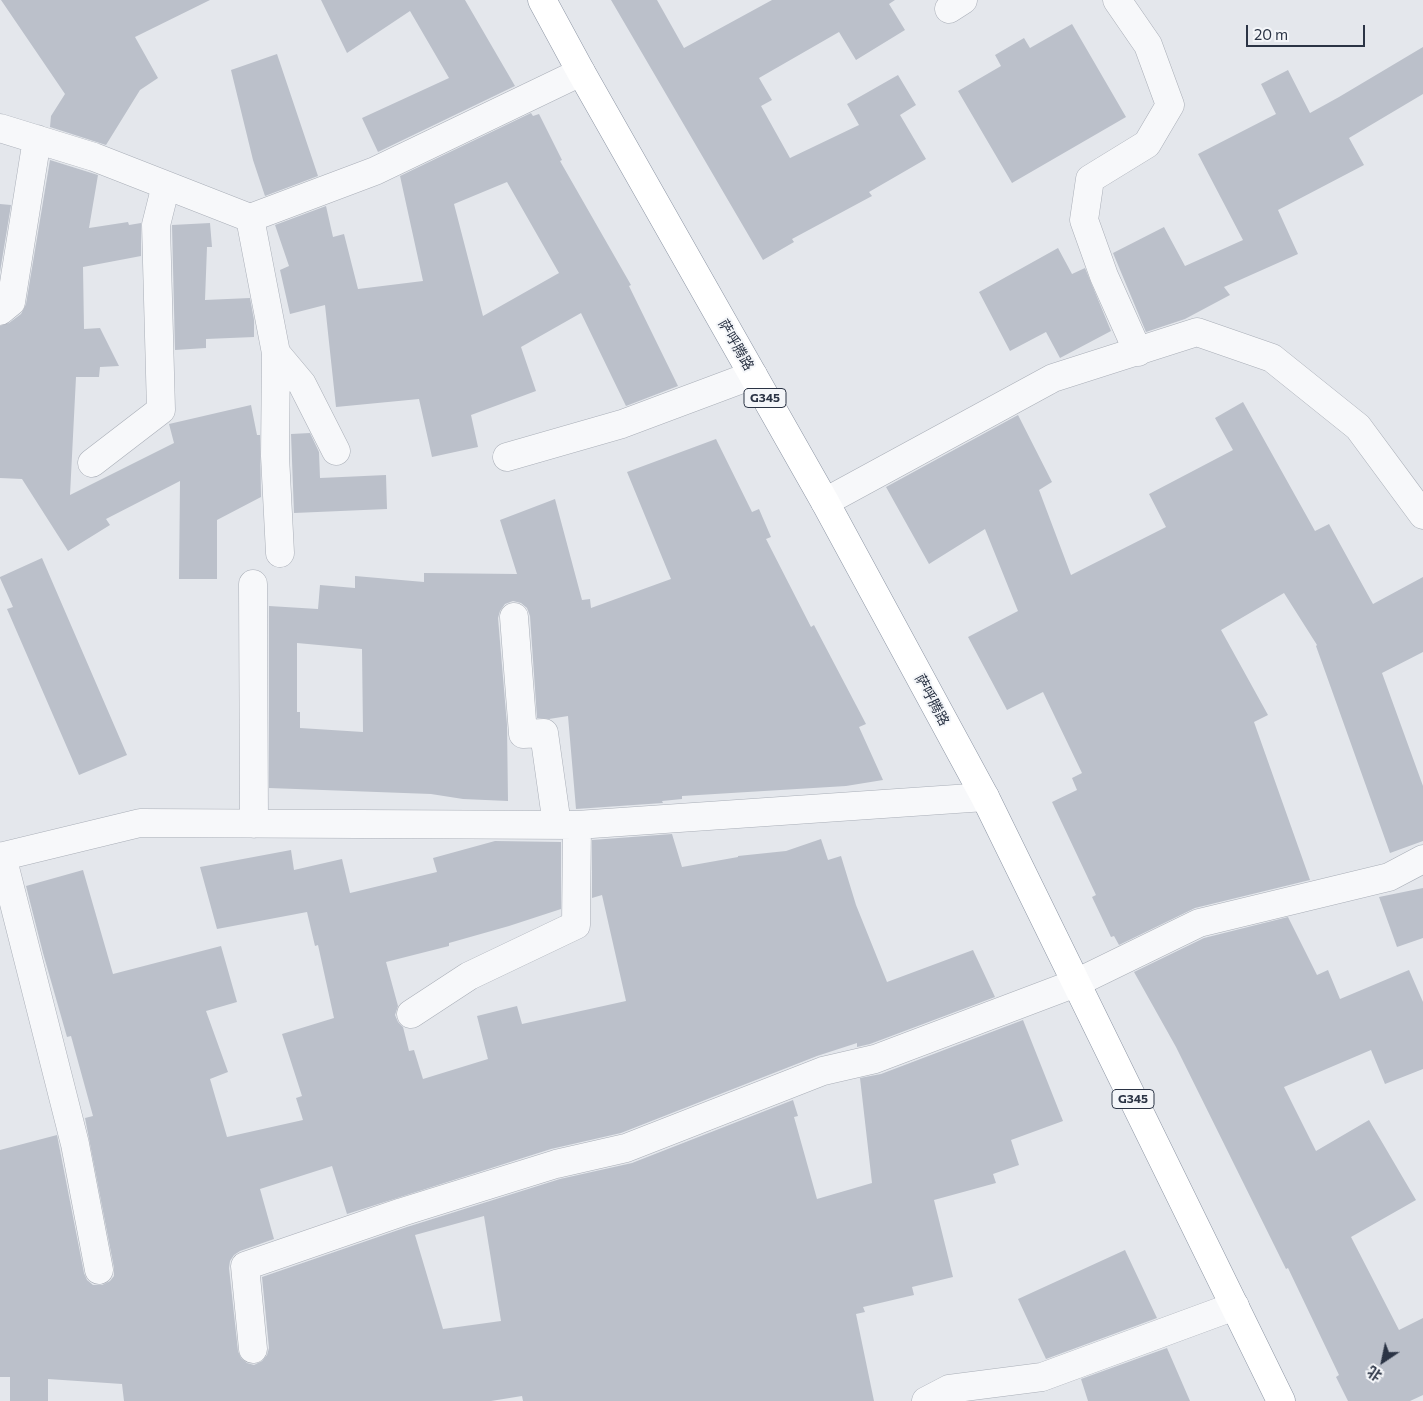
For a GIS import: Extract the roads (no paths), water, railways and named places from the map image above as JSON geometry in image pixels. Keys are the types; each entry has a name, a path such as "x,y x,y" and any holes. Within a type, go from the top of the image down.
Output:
{"highway":[{"name":"萨呼腾路","path":"542,0 825,502 985,797"},
{"name":"G345","path":"985,797 1282,1401"}],"street":[{"path":"1117,0 1148,45 1170,105 1147,144 1090,179 1084,220 1104,276 1138,352"},
{"path":"0,128 94,157 250,218 375,171 581,72"},
{"path":"0,311 11,302 37,139"},
{"path":"92,464 161,410 156,225 166,185"},
{"path":"250,218 276,353 275,456 280,553"},
{"path":"825,502 1053,378 1197,332 1272,358 1358,427 1423,515"},
{"path":"276,353 302,384 336,452"},
{"path":"507,457 622,424 753,375"},
{"path":"253,584 254,824"},
{"path":"411,1014 469,976 576,925 567,825 544,733 523,734 514,617"},
{"path":"99,1270 74,1144 1,857 140,823 567,825 985,797"},
{"path":"253,1349 245,1266 402,1212 556,1164 626,1148 823,1072 875,1059 1076,983 1199,923 1389,877 1423,859"},
{"path":"926,1401 949,1389 1042,1377 1235,1306"}]}
